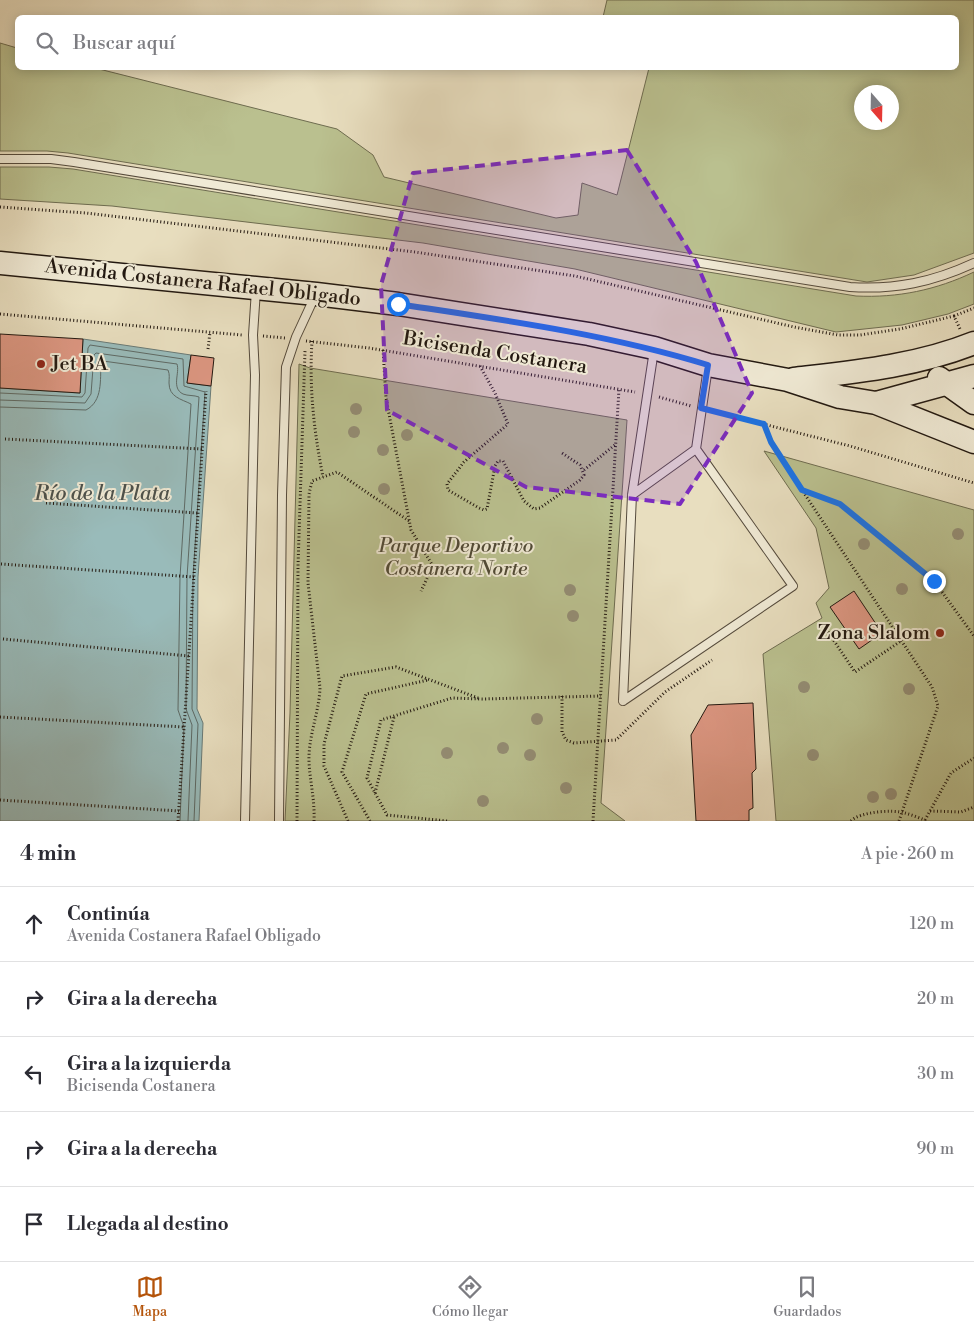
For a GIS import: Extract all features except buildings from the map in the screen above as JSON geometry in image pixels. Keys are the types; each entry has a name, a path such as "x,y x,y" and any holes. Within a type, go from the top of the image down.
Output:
{"main road":[{"name":"Avenida Costanera Rafael Obligado","path":"0,262 316,294 530,324 654,348 708,365 788,380 840,397 876,404 974,442"},
{"name":"Avenida Costanera Rafael Obligado","path":"788,380 869,371 970,344"},
{"path":"908,362 948,383 974,403"},
{"path":"876,404 974,376"}],"lane":[{"path":"0,159 51,159 74,162 850,287 900,287 922,283 944,277 974,262"},
{"path":"246,821 255,385 253,336 256,288"},
{"path":"279,821 286,367 295,339 316,294"},
{"path":"654,348 632,496 623,701 792,586 696,449 708,365"},
{"path":"632,496 696,449"}],"path":[{"path":"0,208 95,214 415,252 575,276 784,325 838,335 860,335 900,329 954,316 974,308"},
{"name":"Bicisenda Costanera","path":"0,314 306,340 382,350 619,389 647,394 850,446 974,483"},
{"path":"954,316 970,344"},
{"path":"208,349 210,332"},
{"path":"297,821 298,566 306,340"},
{"path":"312,341 310,368 312,425 323,477"},
{"path":"382,350 386,398 411,530 433,566 422,591"},
{"path":"479,366 495,393 508,424 464,462 447,484 448,490 479,508 487,509 495,466 498,461 503,461 524,501 534,509 540,508 580,480 584,475 584,470 616,444"},
{"path":"593,821 619,389"},
{"path":"178,821 206,391"},
{"path":"764,424 771,442 932,687 938,706 899,821"},
{"path":"5,440 202,449"},
{"path":"562,453 584,470"},
{"path":"314,821 315,805 309,763 320,688 308,583 308,494 312,481 337,472 409,521"},
{"path":"802,490 840,504 934,581 974,636"},
{"path":"46,503 198,513"},
{"path":"1,564 194,577"},
{"path":"824,626 856,672 901,641"},
{"path":"3,639 189,656"},
{"path":"348,821 324,766 324,744 342,676 396,667 482,699"},
{"path":"370,821 342,772 366,694 428,680"},
{"path":"446,821 387,815 367,778 381,720 452,698 601,696"},
{"path":"375,794 394,716"},
{"path":"0,717 184,726"},
{"path":"851,821 854,818 877,812 903,812 926,821 930,810 951,773 974,758"},
{"path":"0,800 178,811"},
{"path":"930,810 961,812 974,807"}],"highlighted area":[{"path":"627,150 696,262 752,393 680,504 526,487 387,410 381,285 413,173"}],"green space":[{"path":"607,0 974,0 974,253 914,275 867,282 68,153 0,151 0,43 15,47 15,70 103,70 337,129 373,155 384,177 556,218 578,215 582,183 617,195 648,70 959,70 959,15 603,15"},
{"path":"0,167 73,169 856,296 887,296 916,292 945,284 974,272 974,304 948,314 902,325 836,332 575,269 423,243 112,206 0,199"},
{"name":"Parque Deportivo Costanera Norte","path":"299,364 310,368 627,420 601,803 625,821 285,821 290,713"},
{"path":"764,451 974,510 974,821 776,821 763,654 822,618 816,603 829,588 816,528"}],"water":[{"name":"Río de la Plata","path":"83,339 191,355 187,383 211,386 198,577 197,709 203,723 199,821 0,821 0,388 80,393"}],"place":[{"name":"Jet BA","path":"41,364"},
{"name":"Zona Slalom","path":"940,633"}],"route":[{"path":"398,304 589,334 654,348 708,365 701,408 764,424 771,442 802,490 840,504 934,581"}]}
